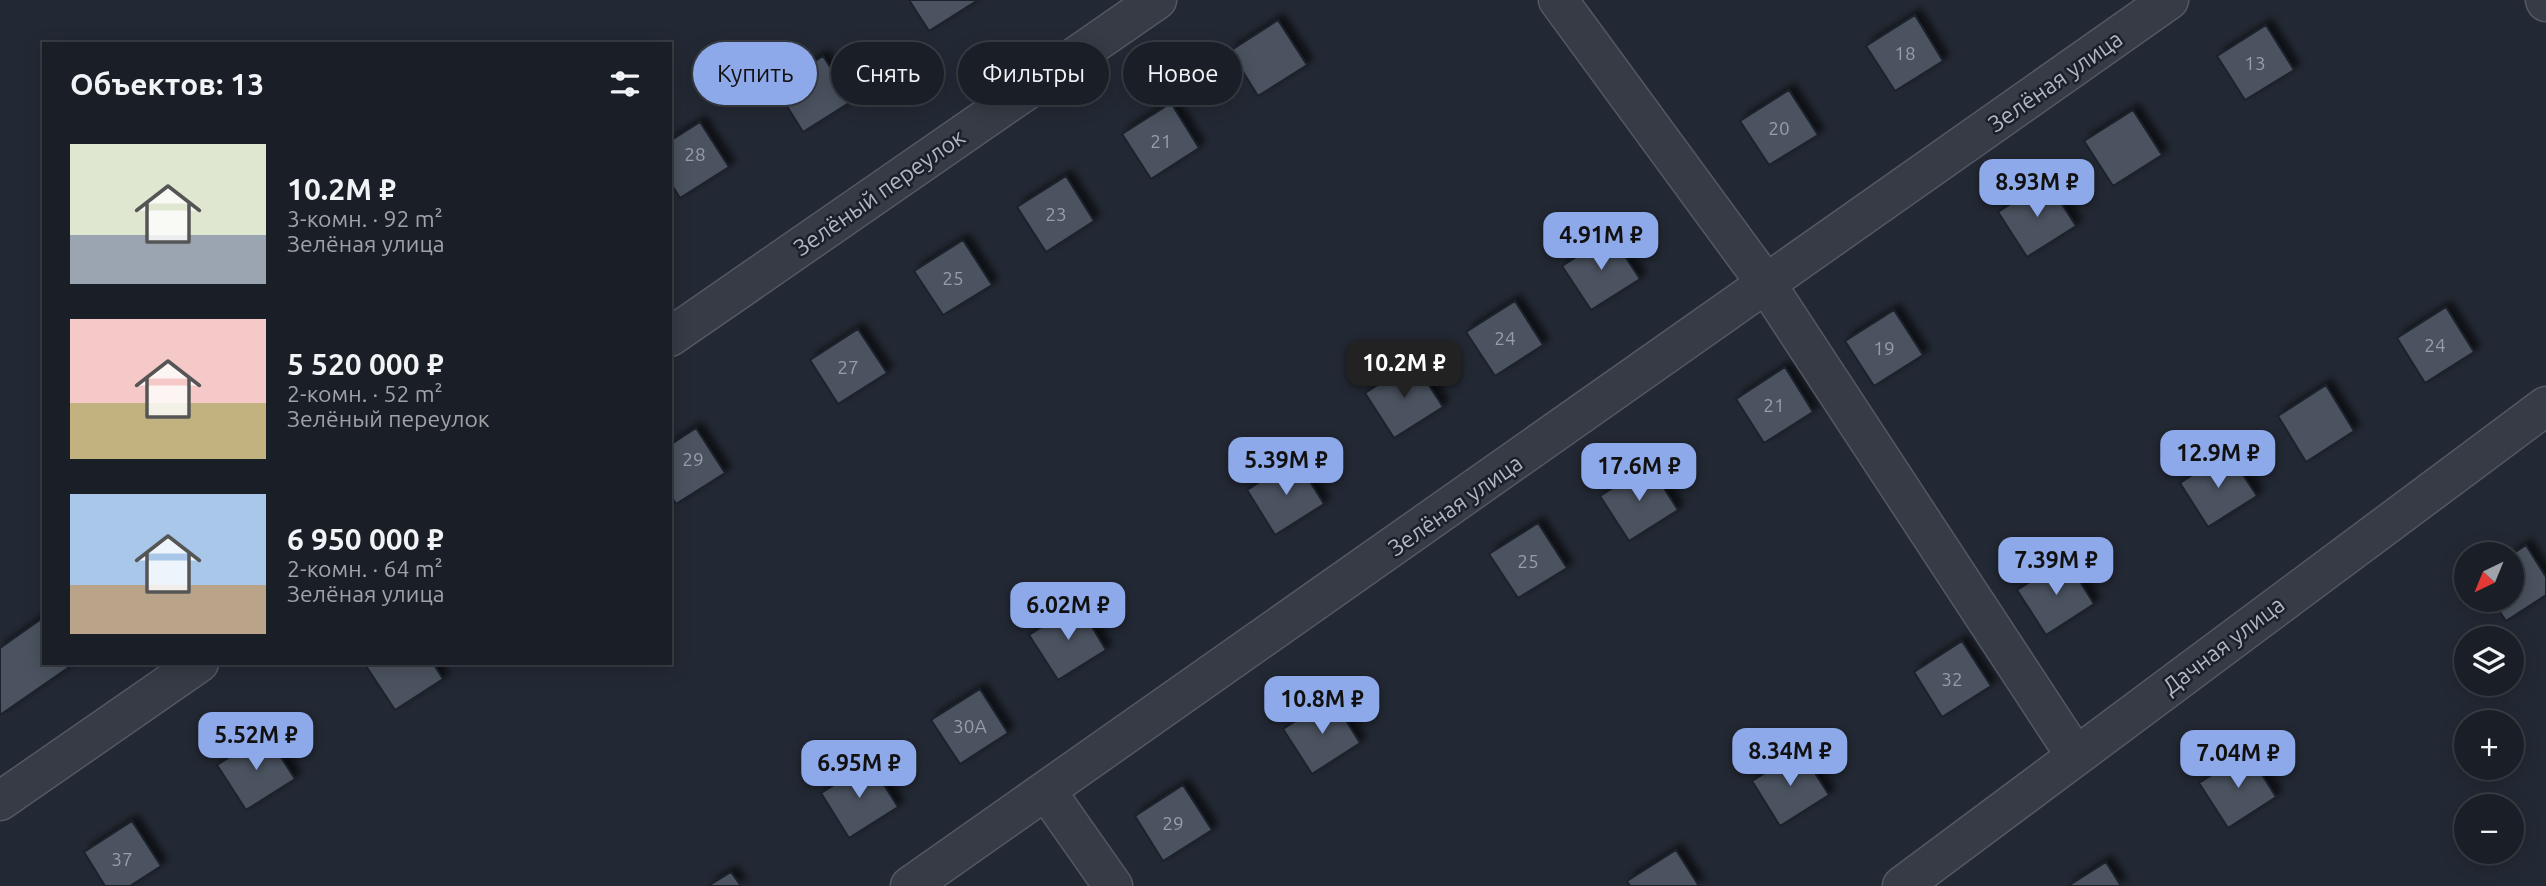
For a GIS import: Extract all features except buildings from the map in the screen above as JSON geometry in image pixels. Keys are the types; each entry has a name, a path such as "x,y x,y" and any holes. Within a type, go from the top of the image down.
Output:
{"street":[{"name":"Зелёный переулок","path":"672,336 1157,0"},
{"path":"1558,0 1767,285 2075,755"},
{"name":"Зелёная улица","path":"910,886 2169,0"},
{"name":"Дачная улица","path":"1902,886 2546,406"},
{"path":"0,801 196,665"},
{"path":"1047,792 1113,886"}]}
